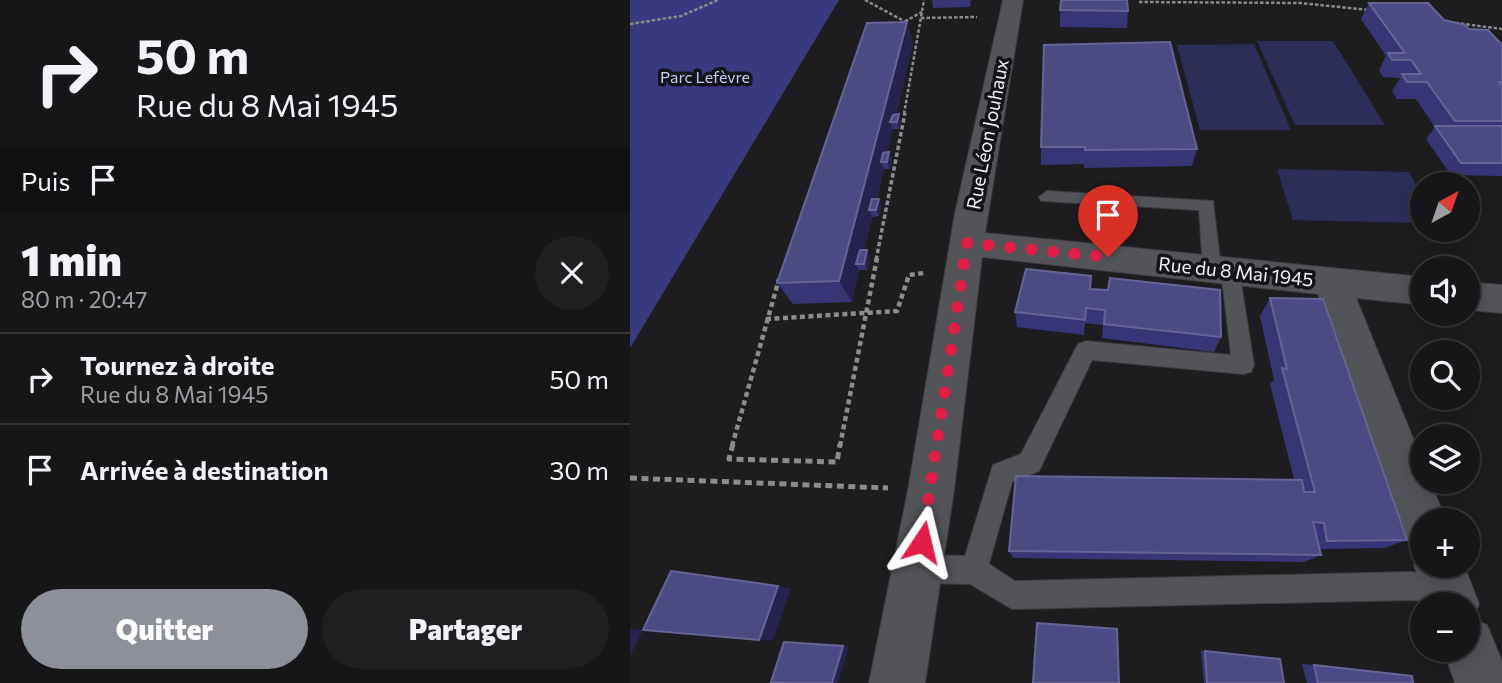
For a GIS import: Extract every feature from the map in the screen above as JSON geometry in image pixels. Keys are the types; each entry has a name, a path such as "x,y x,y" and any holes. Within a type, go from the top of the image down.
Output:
{"street":[{"name":"Rue Léon Jouhaux","path":"897,683 931,490 965,256 1013,0"},
{"name":"Rue du 8 Mai 1945","path":"965,256 1221,269 1410,290"},
{"path":"1332,282 1417,508"},
{"path":"1480,297 1502,299"},
{"path":"1475,662 1483,683"}],"lane":[{"path":"974,570 1002,474 1030,463 1086,350 1243,365 1207,205 1047,197"},
{"path":"917,569 974,570 1012,595 1446,586"}],"path":[{"path":"630,24 681,16 718,0"},
{"path":"864,0 905,21"},
{"path":"783,267 729,459 837,462 920,34 924,0"},
{"path":"1139,2 1300,3 1377,11 1368,0"},
{"path":"893,28 922,12"},
{"path":"920,18 984,16"},
{"path":"1443,21 1502,29"},
{"path":"907,34 920,34"},
{"path":"766,320 865,316 897,311 909,275 965,256"},
{"path":"630,478 931,490"}],"shaded area":[{"path":"1257,41 1333,41 1385,125 1295,125"},
{"path":"1254,44 1291,130 1200,130 1177,45"},
{"path":"1277,169 1410,174 1410,223 1293,220"}],"green space":[{"name":"Parc Lefèvre","path":"630,0 839,0 630,348"}],"building":[{"path":"1061,0 1127,0 1128,11 1060,10"},
{"path":"1369,3 1428,3 1444,20 1465,25 1469,29 1488,30 1502,45 1502,82 1499,82 1502,86 1502,121 1455,121 1427,82 1407,82 1402,74 1421,74 1411,60 1392,60 1388,53 1405,53"},
{"path":"907,22 839,281 777,283 867,23"},
{"path":"1170,42 1197,149 1085,150 1085,147 1041,147 1044,45"},
{"path":"899,114 897,122 890,122 893,115"},
{"path":"1435,126 1502,126 1502,163 1461,163"},
{"path":"889,152 887,162 881,162 883,153"},
{"path":"872,199 879,199 876,210 869,210"},
{"path":"860,250 867,250 864,264 856,264"},
{"path":"1026,269 1091,276 1090,289 1108,290 1110,278 1220,290 1221,337 1104,324 1105,310 1086,308 1085,320 1015,312"},
{"path":"1270,298 1323,299 1407,540 1327,541 1324,523 1313,522 1321,555 1009,551 1016,476 1302,480 1304,492 1315,492 1282,368 1287,369"},
{"path":"671,571 778,586 759,640 643,630"},
{"path":"1037,623 1117,629 1119,683 1033,683"},
{"path":"784,642 843,646 832,683 771,682"},
{"path":"1205,651 1280,659 1284,683 1207,683"},
{"path":"1314,665 1412,676 1413,683 1318,683"}],"route":[{"path":"922,542 967,243 1108,257"}]}
